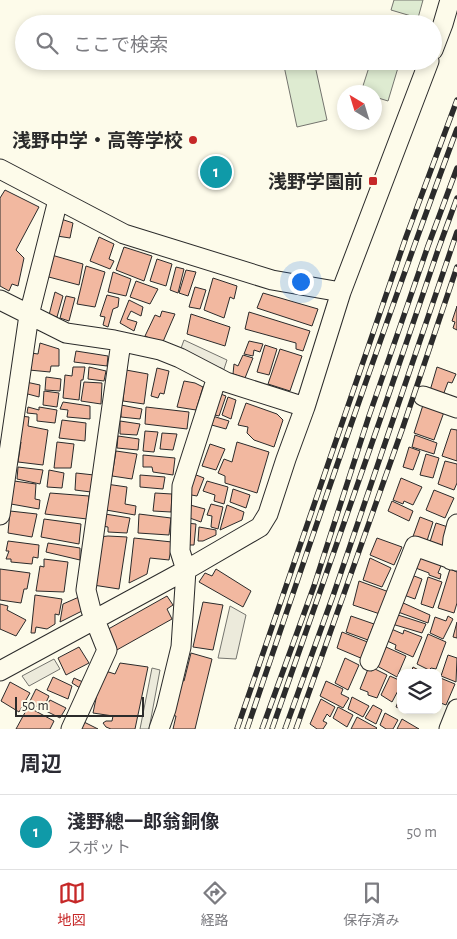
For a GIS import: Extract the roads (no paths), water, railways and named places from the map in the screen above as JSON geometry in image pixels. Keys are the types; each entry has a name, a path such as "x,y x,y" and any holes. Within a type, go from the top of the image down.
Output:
{"street":[{"path":"442,27 450,0"},
{"path":"0,671 186,570 260,527 268,514 305,407 341,292 426,70"},
{"path":"0,169 124,234 272,280 341,292"},
{"path":"0,515 30,315 58,200"},
{"path":"0,300 66,333 160,350 180,358 226,382 305,407"},
{"path":"71,729 107,650 88,602 86,590 121,342"},
{"path":"159,729 166,709 181,647 186,570 180,551 182,486 217,377"},
{"path":"423,396 457,408"},
{"path":"370,662 415,546 454,560 454,539 457,524"},
{"path":"449,729 457,709"}],"railway":[{"path":"237,729 406,237 457,100"},
{"path":"247,729 376,353 457,129"},
{"path":"262,729 314,586 369,416 457,168"},
{"path":"272,729 457,198"},
{"path":"285,729 334,593 457,232"},
{"path":"296,729 403,427 457,267"}],"place":[{"name":"浅野中学・高等学校","path":"193,140"},
{"name":"淺野總一郎翁銅像","path":"216,172"},
{"name":"浅野学園前","path":"373,181"}]}
